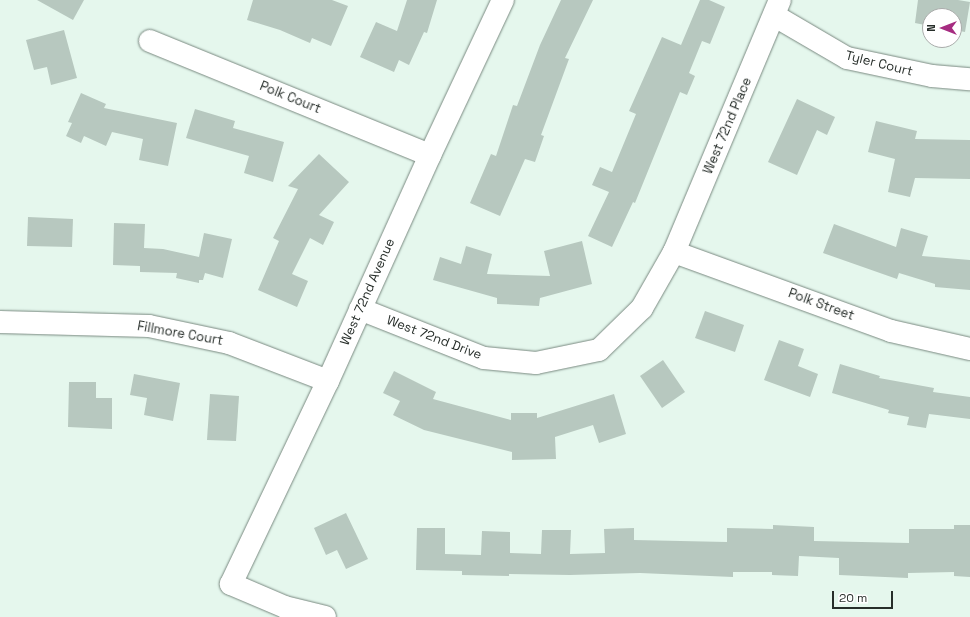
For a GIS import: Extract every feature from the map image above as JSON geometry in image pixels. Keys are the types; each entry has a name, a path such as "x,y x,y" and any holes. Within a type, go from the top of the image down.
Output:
{"street":[{"name":"West 72nd Avenue","path":"325,617 286,607 231,584 328,381 430,155 503,0"},
{"name":"Tyler Court","path":"777,8 847,58 932,76 970,79"},
{"name":"West 72nd Place","path":"674,252 777,8"},
{"name":"Polk Court","path":"150,41 430,155"},
{"name":"West 72nd Drive","path":"360,309 484,358 536,363 599,350 642,308 674,252"},
{"name":"Polk Street","path":"674,252 891,331 970,349"},
{"name":"Fillmore Court","path":"0,322 148,326 229,343 328,381"}],"building":[{"path":"37,0 84,0 73,20"},
{"path":"253,0 332,0 348,6 331,46 312,38 310,43 280,30 247,20"},
{"path":"407,0 437,0 427,33 424,32 409,65 399,60 394,72 360,57 376,22 397,31"},
{"path":"561,0 593,0 565,58 569,59 541,135 544,136 535,162 525,159 500,216 470,203 491,154 496,156 513,105 517,106 540,45"},
{"path":"700,0 709,0 725,7 710,44 702,41 689,73 695,76 687,95 680,92 635,203 633,202 612,247 588,236 609,192 592,185 600,167 612,172 636,114 629,111 662,37 681,45"},
{"path":"918,0 958,0 970,2 965,32 962,31 962,8 922,8 922,24 915,23"},
{"path":"64,30 77,78 51,85 47,67 34,70 26,40"},
{"path":"81,93 106,104 104,108 177,123 168,166 139,160 143,139 112,132 106,146 84,136 81,143 66,136 72,123 68,122"},
{"path":"797,99 835,117 827,135 817,130 797,175 768,162"},
{"path":"195,109 235,121 233,128 284,142 273,182 244,173 249,156 186,138"},
{"path":"876,121 917,131 915,139 970,140 970,179 915,178 910,197 888,192 895,159 868,152"},
{"path":"319,154 349,182 319,215 334,222 323,245 310,238 292,274 308,281 297,307 258,290 279,241 273,238 298,189 288,186"},
{"path":"28,217 73,219 72,247 27,246"},
{"path":"114,223 145,224 144,248 163,249 199,257 204,233 232,239 223,278 205,273 203,280 199,280 199,283 176,278 177,273 140,272 140,266 113,265"},
{"path":"834,224 896,247 901,228 928,236 922,256 970,260 970,290 935,287 935,284 899,273 897,279 823,253"},
{"path":"582,241 592,284 540,298 539,306 497,304 497,298 433,280 440,257 461,264 466,246 492,254 487,274 550,276 544,251"},
{"path":"705,311 744,325 735,352 695,338"},
{"path":"779,340 804,349 798,366 818,374 810,397 764,380"},
{"path":"663,360 685,392 662,408 640,376"},
{"path":"840,364 880,376 879,378 934,388 933,392 970,397 970,419 929,414 926,428 907,425 909,417 888,413 889,410 832,393"},
{"path":"394,371 436,392 433,399 511,420 511,413 537,413 537,418 614,394 626,434 599,443 593,425 555,437 556,459 512,460 512,452 424,430 393,415 400,401 383,393"},
{"path":"134,374 180,383 173,421 144,415 147,398 130,395"},
{"path":"69,382 96,382 96,398 112,398 112,429 68,427"},
{"path":"210,394 239,396 236,441 207,440"},
{"path":"346,513 368,559 346,569 337,550 326,555 314,528"},
{"path":"773,525 814,527 814,541 909,543 909,529 954,529 954,525 970,525 970,577 954,576 954,572 908,573 908,578 839,575 839,558 799,556 798,576 772,575 772,572 733,572 733,577 640,573 570,575 509,574 509,576 462,575 462,571 416,570 417,528 445,528 445,554 481,555 482,531 510,532 510,553 541,554 542,530 571,530 570,554 605,553 604,529 634,528 634,540 727,542 727,528 773,529"}]}
